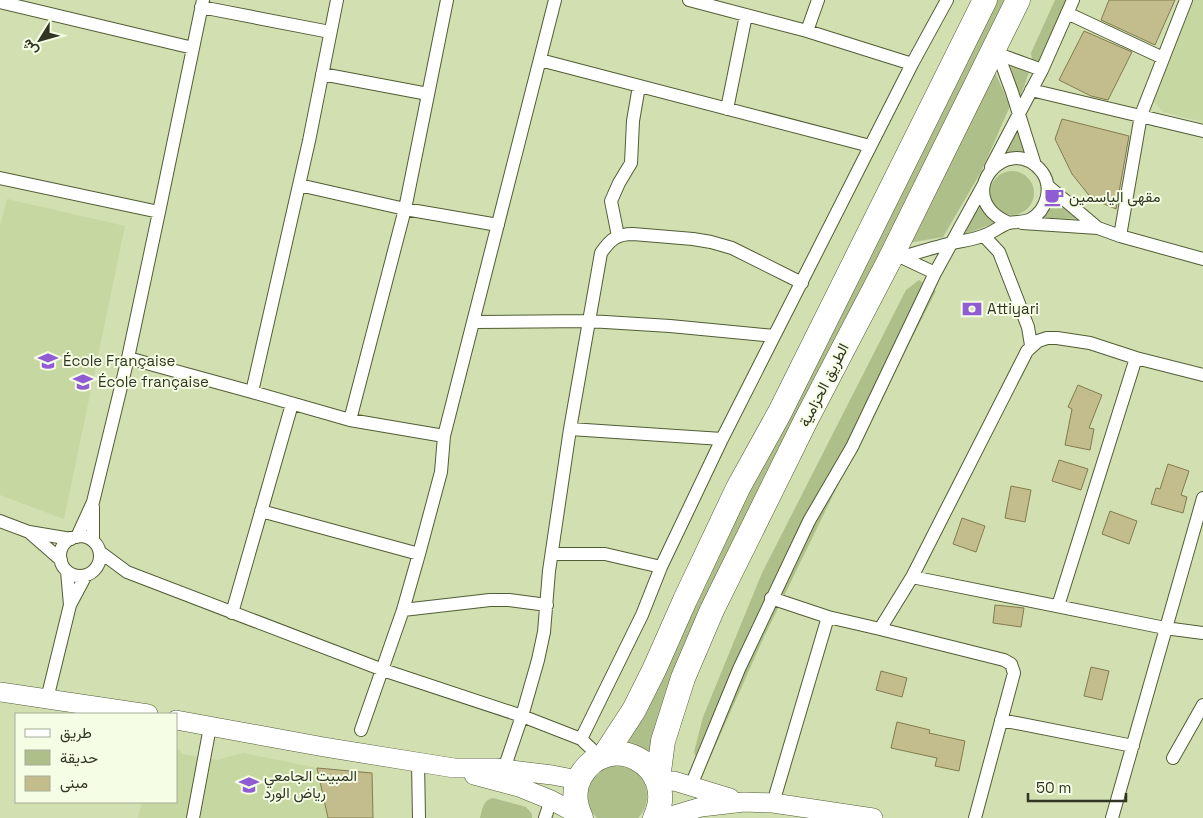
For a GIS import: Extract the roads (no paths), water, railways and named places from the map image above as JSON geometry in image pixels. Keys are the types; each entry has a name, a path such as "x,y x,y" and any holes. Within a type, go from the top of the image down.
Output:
{"highway":[{"name":"الطريق الحزامية","path":"578,780 592,762 602,757 634,710 738,488 780,412 985,0"},
{"name":"الطريق الحزامية","path":"655,818 661,800 658,781 663,741 695,646 806,420 895,259 1018,0"},
{"path":"602,757 617,754 629,755 651,768 658,781"},
{"path":"578,780 575,792 580,816"}],"main road":[{"path":"0,692 143,713"},
{"path":"178,720 454,768 519,787 551,800 580,816"},
{"path":"454,768 504,769 578,780"},
{"path":"658,781 674,781 690,788 744,802"},
{"path":"664,818 701,806 744,802 773,803 873,818"}],"street":[{"path":"252,392 299,185 337,0"},
{"path":"350,420 405,209 447,0"},
{"path":"361,730 403,610 441,472 444,436 555,0"},
{"path":"689,0 807,31 912,64"},
{"path":"807,31 818,0"},
{"path":"581,739 638,624 661,568 722,439 912,64 948,0"},
{"path":"690,788 739,669 809,521 852,446 949,244 986,178 1042,70 1073,0"},
{"path":"1120,236 1141,115 1186,0"},
{"path":"0,2 193,48"},
{"path":"330,32 202,3 160,212 128,358 93,502 93,541 100,552 127,572 383,670 522,716 581,739 602,757"},
{"path":"1067,13 1163,58"},
{"path":"728,109 746,15"},
{"path":"996,49 1042,70"},
{"path":"895,259 984,236 1014,223 1032,219 1041,210 1047,199 1048,186 1043,174 1035,164 996,49"},
{"path":"540,60 870,146"},
{"path":"322,74 428,94"},
{"path":"618,236 611,201 631,163 633,121 639,86"},
{"path":"1032,90 1203,131"},
{"path":"1035,164 1023,159 1010,158 998,163 986,178 984,197 988,208 998,218 1014,223 1098,228 1203,259"},
{"path":"0,178 160,212"},
{"path":"299,185 405,209 498,226"},
{"path":"1048,186 1098,228"},
{"path":"504,769 538,660 570,429 602,253 608,242 618,236 632,234 711,242 748,255 802,283"},
{"path":"984,236 999,252 1028,326 1031,345"},
{"path":"895,259 935,273"},
{"path":"474,322 589,320 774,336"},
{"path":"880,629 912,577 1031,345 1047,338 1090,343 1136,358 1203,375"},
{"path":"128,358 350,420 444,436"},
{"path":"1058,606 1136,358"},
{"path":"232,613 292,404"},
{"path":"570,429 722,439"},
{"path":"1112,818 1203,498"},
{"path":"70,605 62,548 74,538 93,502"},
{"path":"261,511 419,554"},
{"path":"0,521 29,532 74,538 82,536 93,541"},
{"path":"29,532 64,566 80,576 91,573 127,572"},
{"path":"47,700 70,605 99,564 100,552"},
{"path":"552,554 605,554 661,568"},
{"path":"912,577 1203,634"},
{"path":"772,598 828,617 1009,662 1014,673 975,818"},
{"path":"403,610 490,600 509,600 547,605"},
{"path":"773,803 828,617"},
{"path":"1173,758 1203,705"},
{"path":"1000,720 1133,746"},
{"path":"193,818 210,726"},
{"path":"418,762 419,818"},
{"path":"545,818 551,800"}],"place":[{"name":"مقهى الياسمين","path":"1054,197"},
{"name":"Attiyari","path":"972,309"},
{"name":"École Française","path":"48,361"},
{"name":"École française","path":"83,382"},
{"name":"المبيت الجامعي رياض الورد","path":"249,785"}]}
